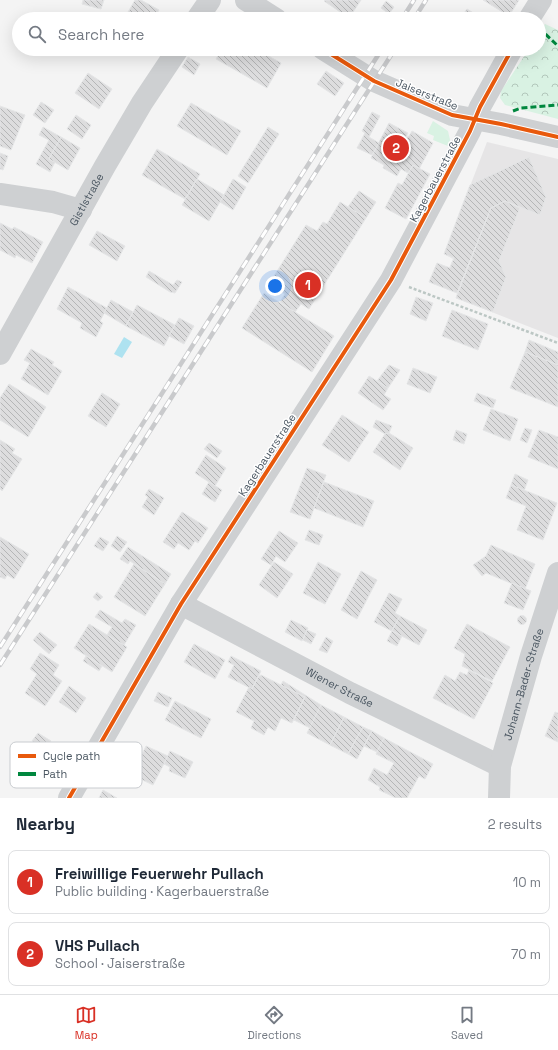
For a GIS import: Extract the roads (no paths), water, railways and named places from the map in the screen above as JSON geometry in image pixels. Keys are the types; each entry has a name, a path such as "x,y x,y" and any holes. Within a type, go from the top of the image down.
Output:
{"street":[{"path":"202,12 210,0"},
{"path":"246,0 265,12"},
{"path":"533,12 541,0"},
{"name":"Gistlstraße","path":"0,354 142,103 173,56"},
{"name":"Jaiserstraße","path":"334,56 365,76 392,90 452,115 558,137"},
{"name":"Kagerbauerstraße","path":"101,742 181,604 391,280 480,107 508,56"},
{"path":"0,194 53,202 82,210"},
{"name":"Johann-Bader-Straße","path":"499,798 500,766 558,573"},
{"name":"Wiener Straße","path":"181,604 342,689 500,766"},
{"name":"Kagerbauerstraße","path":"69,798 75,788"}],"water":[{"path":"124,337 132,342 122,358 114,354"}],"railway":[{"path":"406,12 414,0"},
{"path":"418,12 426,0"},
{"path":"0,647 378,56"},
{"path":"0,665 391,56"}],"place":[{"name":"VHS Pullach","path":"396,148"},
{"name":"Freiwillige Feuerwehr Pullach","path":"308,285"}]}
